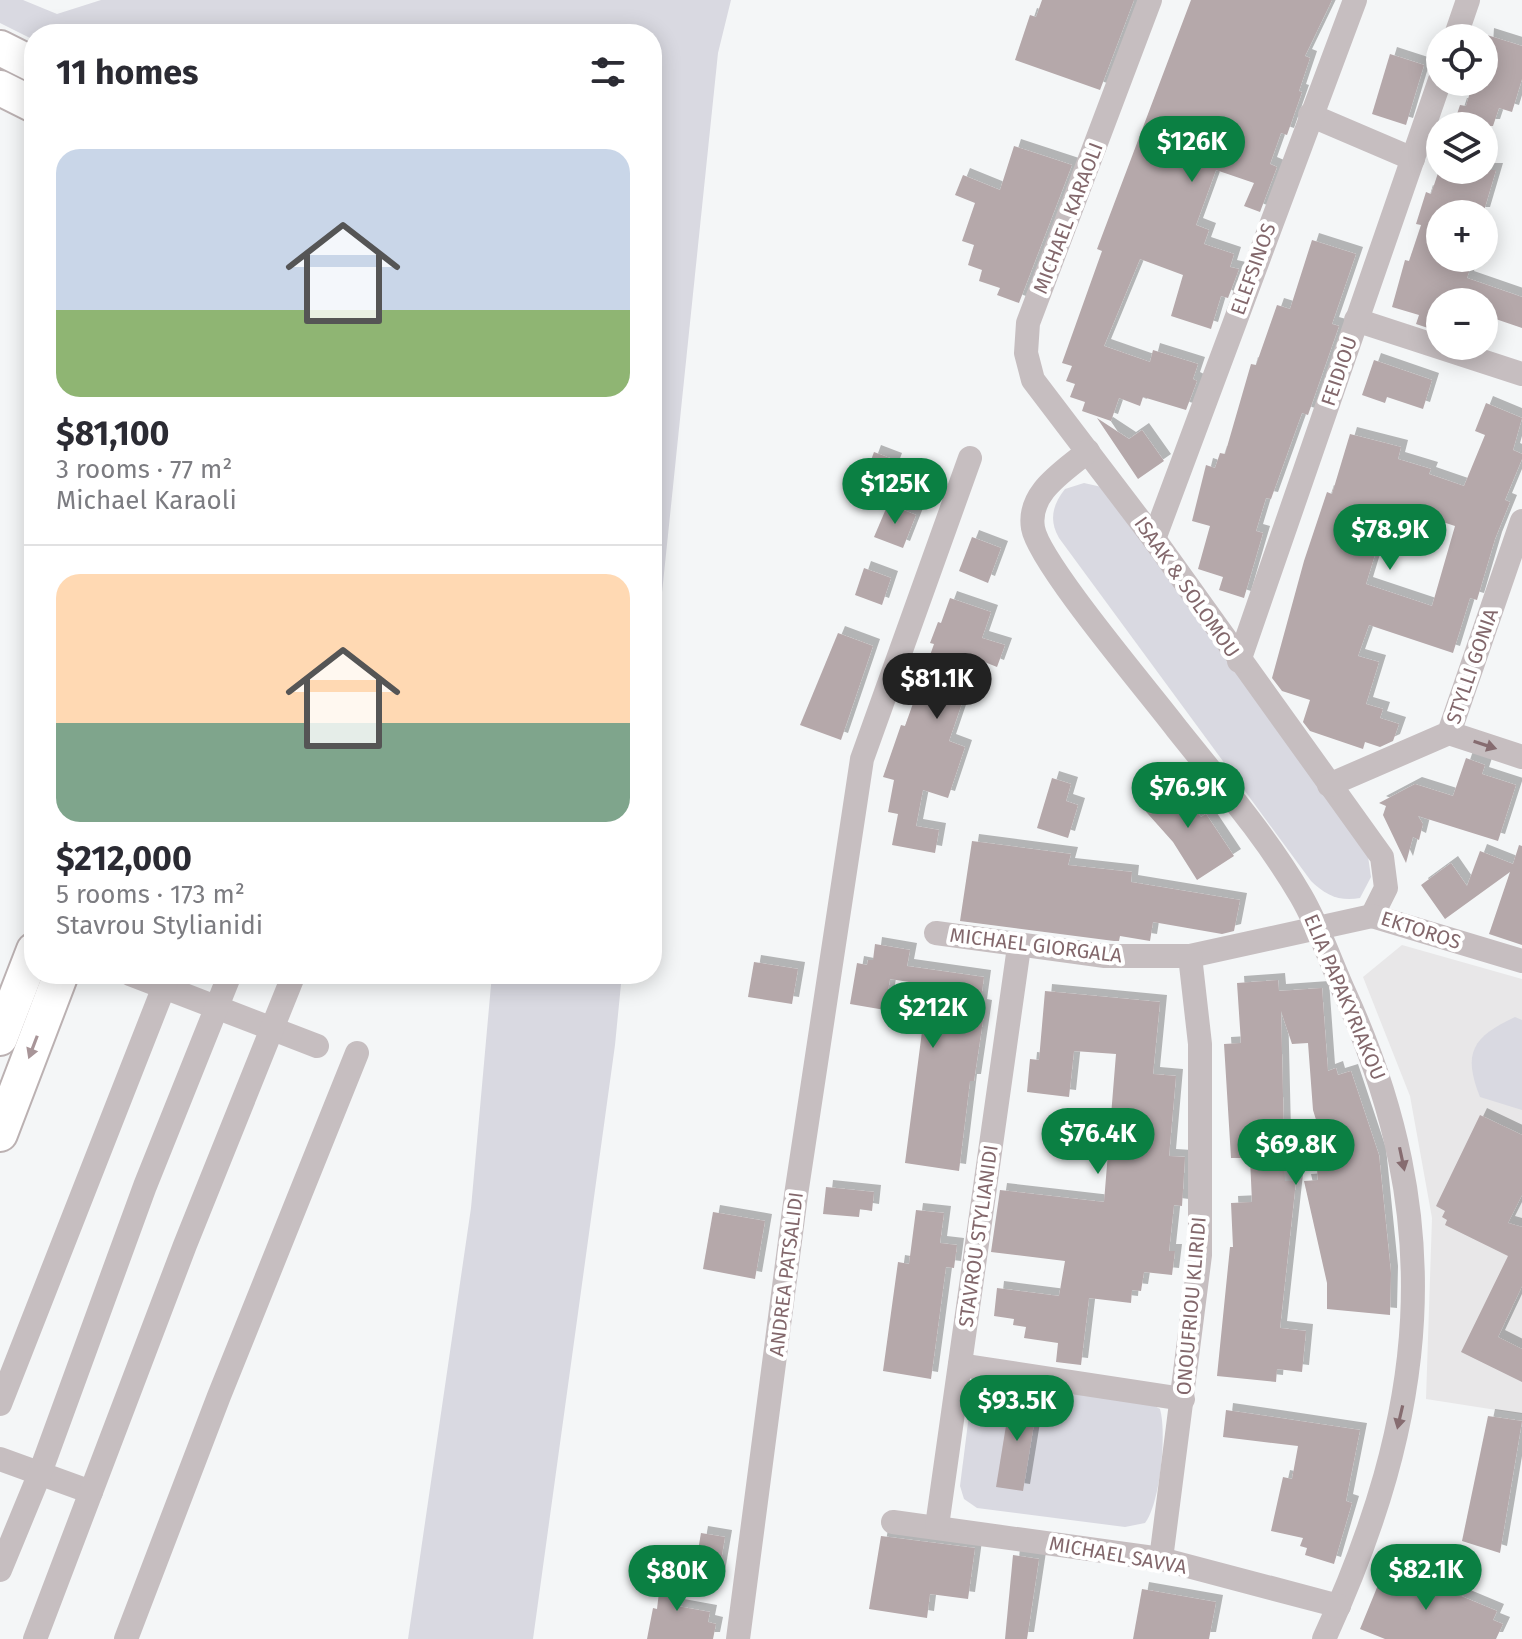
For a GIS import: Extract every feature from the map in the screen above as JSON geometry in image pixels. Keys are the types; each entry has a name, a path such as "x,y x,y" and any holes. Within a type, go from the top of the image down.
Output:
{"street":[{"name":"MICHAEL KARAOLI","path":"1042,392 1027,363 1028,323 1150,0"},
{"name":"ELEFSINOS","path":"1154,539 1355,0"},
{"path":"1460,24 1468,0"},
{"path":"0,48 24,60"},
{"path":"0,88 24,100"},
{"name":"FEIDIOU","path":"1239,661 1435,96"},
{"path":"1310,115 1413,159"},
{"path":"1356,320 1522,374"},
{"name":"ISAAK & SOLOMOU","path":"1042,392 1154,539 1329,785"},
{"name":"ELIA PAPAKYRIAKOU","path":"1088,451 1042,491 1033,514 1036,538 1085,609 1266,843 1318,928 1390,1109 1413,1234 1410,1349 1403,1406 1373,1516 1324,1639"},
{"name":"ANDREA PATSALIDI","path":"738,1639 838,910 862,759 970,458"},
{"name":"STYLLI GONIA","path":"1329,785 1449,733 1517,555 1522,521"},
{"path":"1449,733 1522,757"},
{"name":"EKTOROS","path":"1329,785 1382,857 1386,888 1372,916 1522,961"},
{"name":"MICHAEL GIORGALA","path":"936,933 1019,947 1105,956 1190,956 1372,916"},
{"name":"STAVROU STYLIANIDI","path":"937,1526 1019,947"},
{"name":"ONOUFRIOU KLIRIDI","path":"1161,1559 1200,1255 1200,1044 1190,956"},
{"path":"0,1038 24,976"},
{"path":"0,1134 57,984"},
{"path":"0,1404 166,984"},
{"path":"173,984 217,1007 317,1046"},
{"path":"0,1570 40,1473 145,1186 226,984"},
{"path":"35,1639 290,984"},
{"path":"126,1639 219,1396 357,1053"},
{"path":"960,1365 1183,1399"},
{"path":"0,1459 91,1492"},
{"name":"MICHAEL SAVVA","path":"893,1522 1161,1559 1339,1606"}],"shaded area":[{"path":"0,0 23,0 57,14 101,0 731,0 718,53 662,593 662,24 24,24 24,35 0,23"},
{"path":"1084,483 1106,488 1368,856 1371,877 1360,898 1333,896 1311,881 1059,538 1053,519 1057,501 1065,489"},
{"path":"1402,945 1522,979 1522,1414 1426,1399 1432,1218 1410,1096 1363,977"},
{"path":"491,984 621,984 533,1639 408,1639 471,1208"},
{"path":"1515,1017 1522,1020 1522,1110 1480,1097 1472,1068 1472,1057 1481,1039"},
{"path":"999,1380 1146,1401 1160,1409 1163,1435 1161,1468 1155,1500 1145,1523 1125,1527 977,1508 964,1499 960,1486 971,1399 983,1386"}],"building":[{"path":"1042,0 1134,0 1100,90 1015,60 1030,15 1036,17"},
{"path":"1191,0 1332,0 1305,56 1310,58 1299,91 1302,92 1287,135 1281,133 1270,164 1277,167 1260,212 1244,206 1254,183 1216,170 1196,225 1209,230 1204,244 1234,254 1230,267 1239,269 1228,298 1221,296 1211,329 1171,316 1183,275 1140,259 1104,346 1150,362 1153,350 1198,364 1193,379 1197,381 1186,410 1143,397 1140,406 1119,398 1111,421 1082,411 1085,402 1070,397 1075,384 1066,381 1072,366 1062,363 1102,251 1097,249"},
{"path":"1498,38 1522,46 1522,79 1512,112 1499,108 1498,112 1458,112 1460,105 1466,106 1469,96 1498,96"},
{"path":"1390,54 1424,65 1406,125 1372,114"},
{"path":"1014,146 1072,165 1019,303 997,295 1000,288 979,281 982,270 968,265 974,245 962,241 975,203 955,195 963,175 1000,190"},
{"path":"1434,184 1492,184 1487,200 1426,200 1426,272 1469,272 1467,278 1496,288 1426,288 1426,327 1416,324 1419,315 1392,307 1405,260 1409,261 1421,225 1416,224 1426,192 1431,194"},
{"path":"1312,240 1356,254 1332,324 1339,326 1308,415 1302,413 1271,499 1266,498 1256,531 1263,533 1244,598 1219,590 1223,577 1198,569 1210,526 1192,521 1206,465 1215,468 1220,453 1225,454 1251,364 1256,365 1277,305 1290,309"},
{"path":"1498,289 1522,297 1522,328 1498,320"},
{"path":"1374,360 1432,380 1423,409 1387,397 1385,403 1362,395"},
{"path":"1486,403 1522,418 1513,450 1522,454 1522,459 1505,500 1510,502 1495,539 1477,600 1470,598 1453,653 1369,625 1358,656 1379,662 1366,704 1383,709 1380,718 1399,724 1393,741 1380,747 1365,742 1363,749 1310,731 1303,722 1310,700 1282,691 1272,678 1304,561 1327,492 1332,494 1350,434 1401,447 1398,459 1431,469 1429,474 1464,486 1485,435 1475,431","holes":["1406,510 1455,526 1432,606 1366,584 1377,548 1390,553"]},
{"path":"1097,418 1129,439 1142,430 1164,461 1138,479"},
{"path":"874,452 895,460 888,479 867,471"},
{"path":"888,504 916,515 903,548 874,537"},
{"path":"972,537 1001,548 988,583 959,571"},
{"path":"864,568 891,578 882,605 855,595"},
{"path":"950,598 991,612 982,638 1005,645 997,667 977,659 949,741 965,747 948,798 923,790 916,826 939,830 935,853 892,845 898,814 888,812 894,780 883,777 934,644 930,643"},
{"path":"838,633 873,646 841,740 800,725"},
{"path":"1466,758 1485,765 1482,774 1516,785 1498,841 1418,816 1423,824 1419,840 1413,837 1406,863 1383,815 1386,806 1379,803 1415,784 1453,796"},
{"path":"1052,778 1071,784 1066,801 1078,805 1068,838 1037,828"},
{"path":"1169,780 1201,817 1206,814 1234,856 1197,880 1173,842 1140,805"},
{"path":"972,841 1071,854 1068,865 1132,872 1131,882 1240,900 1234,931 1222,934 1153,922 1150,941 1120,936 1119,941 1114,941 960,921"},
{"path":"1519,845 1522,846 1522,945 1489,934 1510,872 1445,919 1421,885 1451,863 1467,886 1480,851 1513,864"},
{"path":"875,944 910,950 907,966 984,977 980,1006 985,1007 974,1081 970,1081 959,1171 905,1163 928,985 890,979 885,1010 850,1004 857,963 867,965 868,960 873,960"},
{"path":"754,962 798,969 792,1004 748,997"},
{"path":"1278,980 1279,991 1322,988 1328,1071 1336,1068 1338,1075 1351,1071 1379,1155 1391,1273 1390,1315 1327,1309 1327,1283 1304,1181 1318,1180 1317,1169 1331,1168 1313,1110 1308,1043 1292,1044 1281,1011 1285,1181 1296,1181 1280,1328 1306,1331 1302,1372 1277,1369 1276,1382 1217,1376 1230,1247 1233,1247 1231,1203 1252,1202 1250,1158 1231,1158 1224,1044 1241,1043 1237,983"},
{"path":"1045,991 1160,1002 1153,1074 1176,1076 1169,1156 1185,1157 1182,1206 1174,1205 1169,1251 1175,1251 1172,1275 1144,1272 1141,1291 1132,1290 1131,1303 1089,1298 1081,1365 1056,1362 1058,1343 1024,1338 1026,1327 1013,1325 1014,1319 994,1316 997,1288 1059,1296 1065,1261 991,1252 1000,1190 1104,1202 1116,1054 1074,1051 1069,1097 1027,1092 1030,1059 1039,1060"},
{"path":"1480,1115 1522,1135 1522,1195 1508,1223 1522,1227 1522,1286 1498,1337 1522,1349 1522,1382 1461,1352 1508,1256 1445,1225 1447,1220 1442,1217 1445,1211 1436,1206"},
{"path":"826,1187 874,1192 872,1211 860,1209 859,1217 823,1214"},
{"path":"916,1210 944,1213 940,1243 957,1245 954,1268 946,1267 931,1379 883,1371 898,1262 909,1264"},
{"path":"713,1212 765,1221 755,1279 703,1269"},
{"path":"1011,1395 1038,1399 1023,1491 996,1487"},
{"path":"1226,1410 1360,1430 1346,1501 1352,1503 1334,1564 1305,1555 1307,1548 1300,1546 1303,1538 1271,1531 1283,1477 1292,1479 1298,1446 1223,1437"},
{"path":"1488,1416 1522,1421 1500,1553 1462,1541"},
{"path":"701,1533 725,1537 718,1578 694,1574"},
{"path":"881,1536 975,1548 968,1599 930,1594 927,1618 869,1609"},
{"path":"1013,1555 1039,1559 1027,1639 1005,1639"},
{"path":"662,1567 682,1569 677,1606 710,1612 708,1622 716,1624 713,1639 647,1639 653,1608 657,1609"},
{"path":"1385,1568 1392,1572 1394,1568 1497,1611 1493,1620 1503,1624 1496,1639 1385,1639 1360,1629"},
{"path":"1142,1589 1216,1602 1209,1639 1133,1639"}]}
